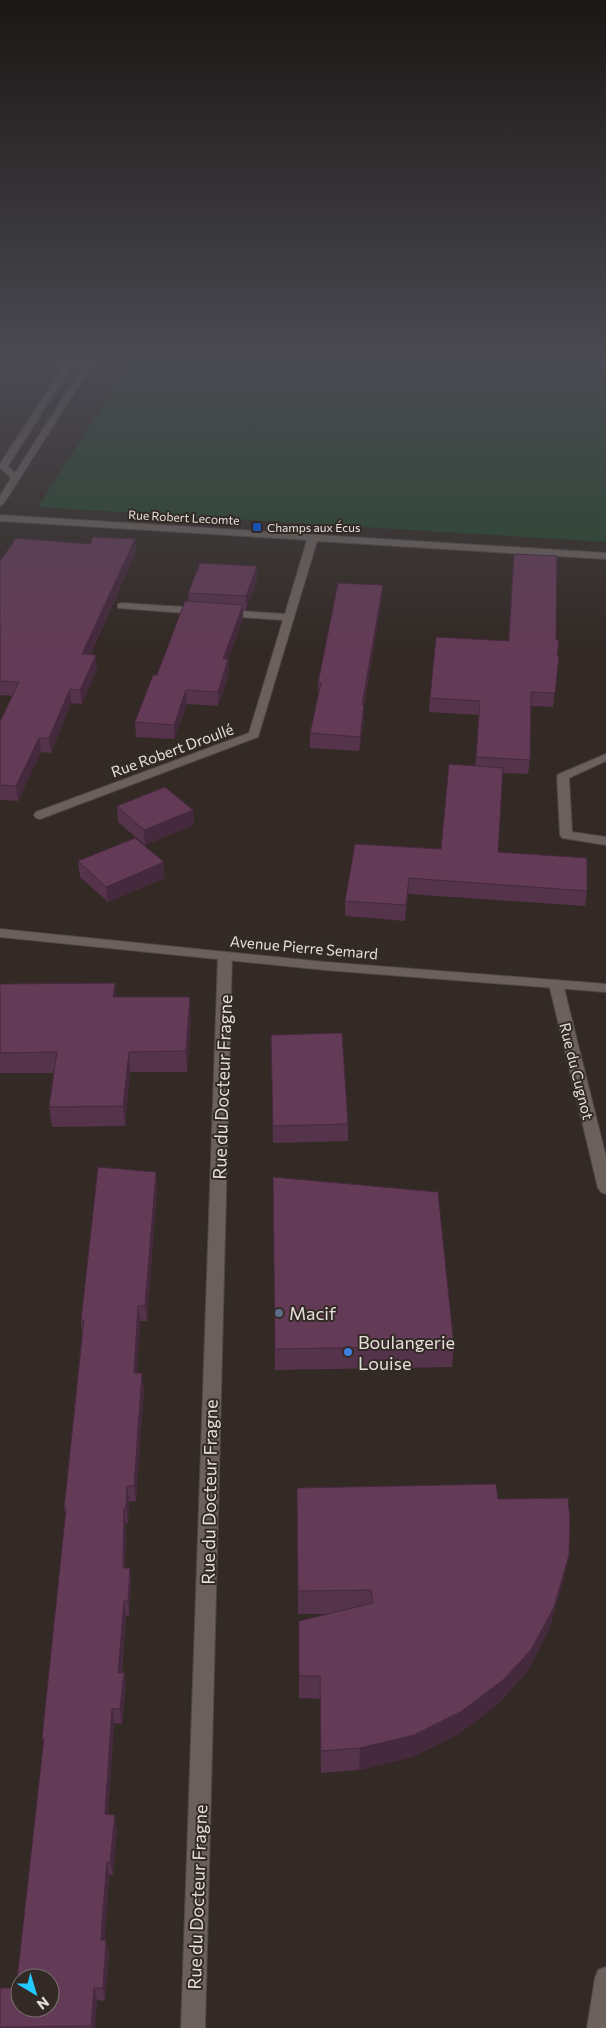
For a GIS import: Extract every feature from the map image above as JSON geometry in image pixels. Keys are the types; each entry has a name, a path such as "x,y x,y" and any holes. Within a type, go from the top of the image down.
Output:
{"street":[{"path":"11,454 3,466 16,478"},
{"path":"0,503 32,454"},
{"path":"0,477 16,478"},
{"name":"Rue Robert Lecomte","path":"0,518 606,556"},
{"name":"Rue Robert Droullé","path":"40,815 254,736 313,537"},
{"path":"122,606 289,617"},
{"path":"606,757 563,776 566,836 606,841"},
{"name":"Avenue Pierre Semard","path":"0,933 325,966 606,988"},
{"name":"Rue du Docteur Fragne","path":"193,2028 225,956"},
{"name":"Rue du Cugnot","path":"556,984 606,1188"},
{"path":"600,2028 606,1978"}],"green space":[{"path":"72,454 606,454 606,542 38,507"}],"building":[{"path":"93,537 135,539 82,654 96,655 80,690 70,689 49,738 39,738 16,786 0,785 0,722 19,682 0,681 0,561 16,538 90,544"},
{"path":"514,554 557,556 556,640 559,640 557,656 559,656 555,693 531,692 530,760 476,757 480,701 430,698 436,637 509,641"},
{"path":"200,563 257,566 246,596 188,593"},
{"path":"338,583 383,585 362,705 364,705 360,737 310,733 321,683 318,683"},
{"path":"185,601 243,605 223,659 228,659 218,692 186,690 174,725 135,722 153,675 157,675"},
{"path":"449,764 503,768 498,852 587,858 587,891 409,878 406,905 345,901 355,844 441,849"},
{"path":"165,787 193,810 144,830 117,806"},
{"path":"135,838 164,862 106,887 78,861"},
{"path":"115,983 113,997 190,997 186,1051 129,1052 123,1106 49,1107 57,1052 0,1053 0,984"},
{"path":"342,1033 348,1124 273,1126 271,1035"},
{"path":"98,1167 156,1172 145,1306 138,1306 134,1373 142,1373 134,1486 127,1486 126,1508 124,1508 123,1568 130,1568 128,1601 124,1601 118,1673 124,1672 120,1709 112,1709 105,1814 115,1815 110,1862 107,1862 103,1908 101,1940 106,1940 103,1988 94,1988 91,2026 0,2027 0,1988 10,1988 10,2018 60,2018 60,1968 18,1968 44,1738 42,1738 84,1320 81,1320"},
{"path":"273,1177 438,1192 454,1346 275,1349"},
{"path":"496,1484 498,1499 568,1498 570,1520 569,1555 554,1607 531,1650 503,1680 462,1711 414,1735 360,1748 321,1751 320,1676 299,1676 299,1621 373,1603 371,1590 298,1591 297,1488"}],"place":[{"name":"Champs aux Écus","path":"257,527"},
{"name":"Macif","path":"279,1313"},
{"name":"Boulangerie Louise","path":"348,1352"}]}
